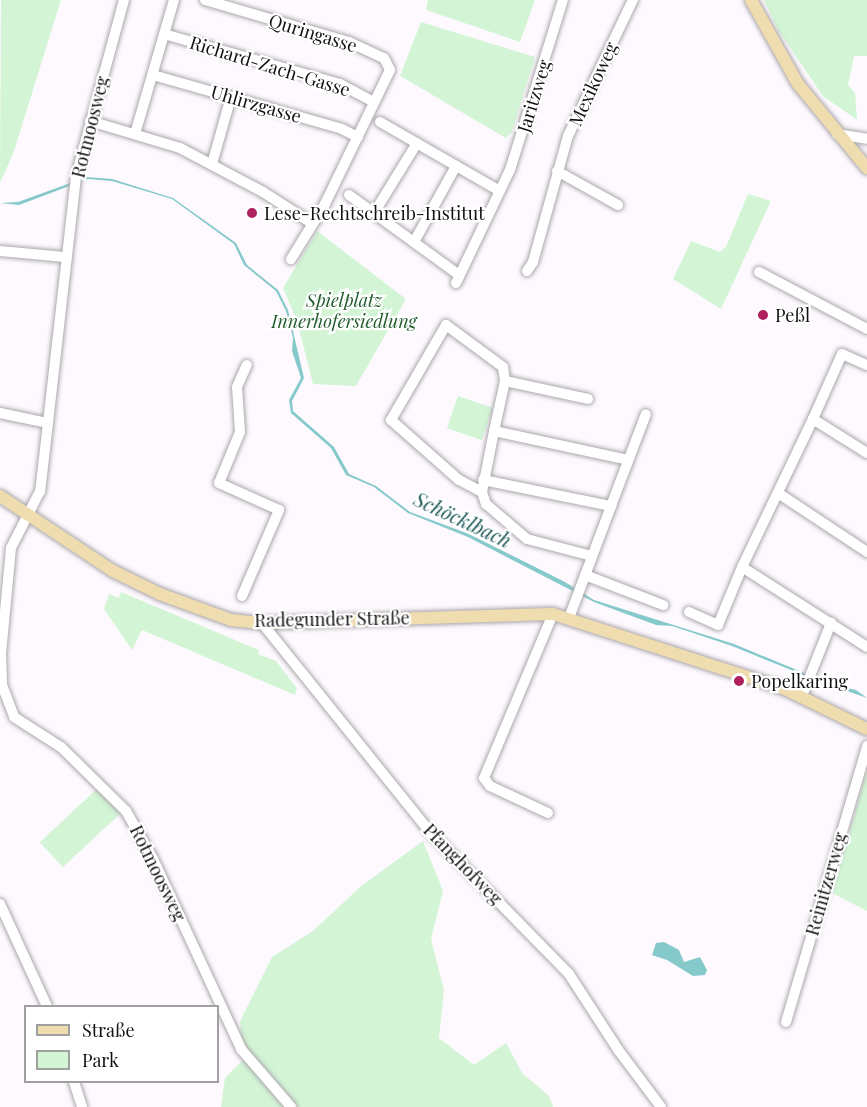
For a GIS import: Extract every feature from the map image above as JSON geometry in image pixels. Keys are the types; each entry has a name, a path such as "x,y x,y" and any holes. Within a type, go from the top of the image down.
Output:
{"main road":[{"path":"751,0 776,51 837,134 867,168"},
{"name":"Radegunder Straße","path":"0,496 104,565 160,594 231,620 262,623 554,614 804,691 867,729"}],"street":[{"name":"Rotmoosweg","path":"124,0 90,121 76,181 65,257 40,491 14,537 9,566 1,653 5,701 14,717 61,747 126,811 153,859 241,1049 291,1107"},
{"path":"135,134 174,0"},
{"name":"Quringasse","path":"206,0 349,42 384,58 390,70 374,102"},
{"name":"Jaritzweg","path":"349,195 414,242 458,279 500,191 535,98 563,0"},
{"name":"Mexikoweg","path":"526,271 532,262 557,171 576,119 633,0"},
{"name":"Richard-Zach-Gasse","path":"164,34 340,84 374,102"},
{"name":"Uhlirzgasse","path":"153,75 358,137"},
{"path":"212,164 231,97"},
{"path":"291,259 313,224 374,102"},
{"path":"90,121 169,144 270,195 313,224"},
{"path":"380,122 500,191"},
{"path":"837,134 867,139"},
{"path":"374,213 417,143"},
{"path":"414,242 456,166"},
{"path":"557,171 618,205"},
{"path":"0,252 65,257"},
{"path":"759,272 867,328"},
{"path":"482,492 459,480 391,420 446,325 503,367 505,381 483,480 482,492 486,504 520,535 592,556"},
{"path":"689,612 718,625 742,567 842,354 867,365"},
{"name":"Radegunder Straße","path":"242,596 279,510 219,483 240,432 237,387 247,366"},
{"path":"505,381 588,399"},
{"path":"0,413 48,423"},
{"path":"569,618 646,414"},
{"path":"813,419 867,453"},
{"path":"494,430 628,460"},
{"path":"483,480 611,506"},
{"path":"777,493 867,552"},
{"path":"742,567 867,647"},
{"path":"583,580 663,605"},
{"path":"548,813 490,786 484,778 554,614"},
{"name":"Pfanghofweg","path":"262,623 431,833 569,974 619,1051 661,1107"},
{"path":"804,691 831,623"},
{"name":"Reinitzerweg","path":"786,1022 867,746"},
{"path":"0,903 47,1005"},
{"path":"74,1083 81,1107"}],"green space":[{"path":"1,0 61,0 14,151 0,183"},
{"path":"428,0 535,0 520,42 426,10"},
{"path":"764,0 867,0 867,56 854,56 848,85 855,93 857,120 823,96 778,30"},
{"path":"421,22 535,57 512,132 506,138 400,76"},
{"path":"748,194 771,201 721,309 673,279 691,241 720,252 726,247"},
{"name":"Spielplatz Innerhofersiedlung","path":"317,231 406,299 356,386 313,384 297,321 283,288"},
{"path":"458,396 493,408 482,440 447,428"},
{"path":"121,592 259,650 258,654 276,661 297,688 295,695 142,630 132,650 104,609 109,594 119,598"},
{"path":"867,770 867,911 832,893"},
{"path":"99,787 122,812 63,867 40,842"},
{"path":"423,841 443,891 431,939 444,990 439,1038 474,1065 506,1043 523,1074 549,1096 553,1107 221,1107 225,1078 243,1060 240,1021 272,957 313,931 360,887"}],"water":[{"name":"Schöcklbach","path":"87,177 112,179 173,198 236,243 247,265 278,290 288,310 304,378 292,401 293,411 334,447 349,474 376,486 410,512 469,534 565,582 594,600 734,644 833,685 856,690 867,698 816,680 732,646 672,626 656,625 594,602 468,537 408,513 374,487 346,475 331,448 291,413 289,400 301,378 292,351 293,338 286,311 276,291 244,265 234,244 172,199 112,181 88,179 19,205 0,203 18,202"},
{"path":"664,942 679,950 684,962 700,957 707,970 705,975 693,976 667,960 652,955 656,943"}],"place":[{"name":"Lese-Rechtschreib-Institut","path":"252,213"},
{"name":"Peßl","path":"763,315"},
{"name":"Popelkaring","path":"739,681"}]}
